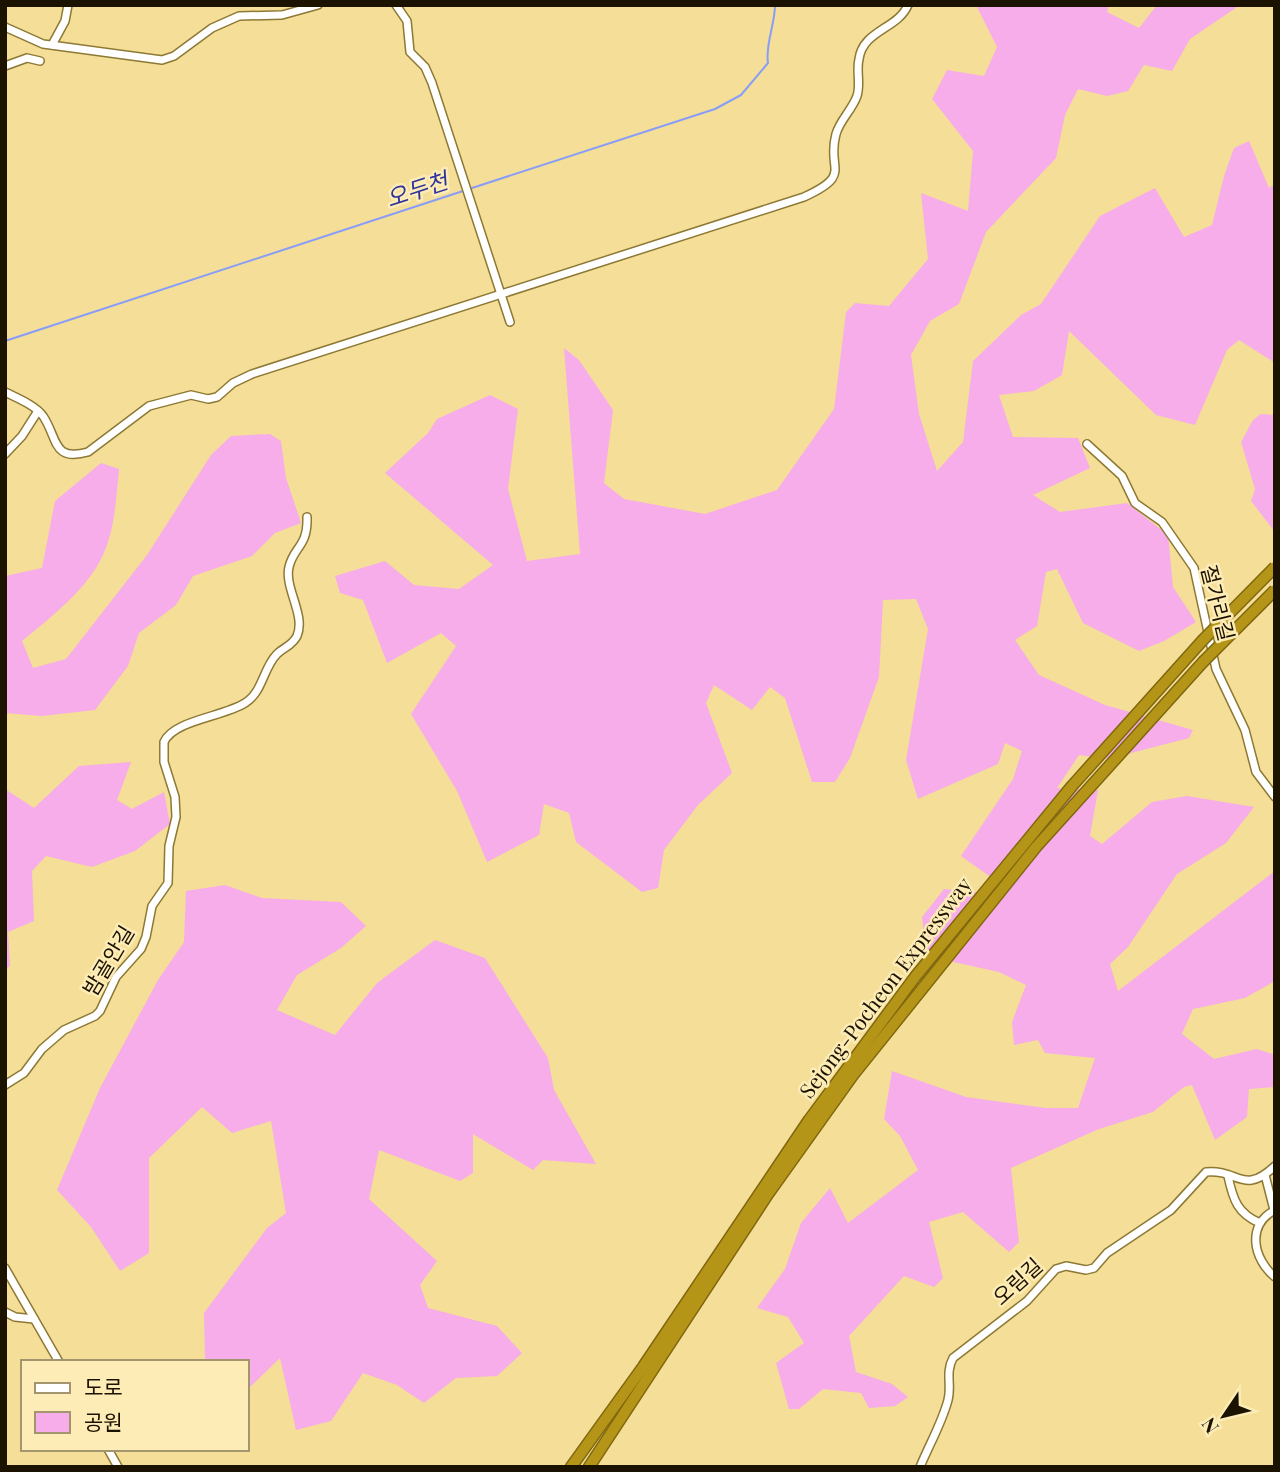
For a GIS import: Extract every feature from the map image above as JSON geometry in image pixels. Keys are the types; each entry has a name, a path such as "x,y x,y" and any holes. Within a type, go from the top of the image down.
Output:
{"highway":[{"name":"Sejong-Pocheon Expressway","path":"571,1467 643,1367 809,1120 915,977 1072,786 1202,641 1275,567"},
{"name":"Sejong-Pocheon Expressway","path":"589,1467 768,1194 853,1075 1036,847 1203,662 1275,590"}],"street":[{"path":"52,45 65,21 68,5"},
{"path":"5,27 52,45 162,60 174,56 212,28 239,16 282,15 318,5"},
{"path":"396,5 407,21 410,52 425,66 432,83 510,321"},
{"path":"5,391 38,411 56,445 65,453 77,455 88,452 149,406 191,396 208,399 217,397 233,383 252,374 824,188 834,177 837,164 834,152 839,125 858,94 859,58 863,46 878,30 899,19 908,5"},
{"path":"5,66 27,58 40,61"},
{"path":"5,454 22,436 38,411"},
{"name":"절가리길","path":"1087,444 1122,476 1135,503 1162,522 1194,568 1216,668 1245,730 1256,772 1275,797"},
{"name":"밤골안길","path":"5,1085 24,1073 42,1049 64,1030 95,1016 116,977 141,949 149,928 152,906 168,883 169,846 176,817 175,797 164,762 164,742 179,726 216,716 245,703 253,696 275,656 294,641 299,624 289,566 307,536 307,517"},
{"path":"1275,1166 1265,1175 1274,1210 1259,1223 1254,1237 1264,1266 1275,1277"},
{"name":"오림길","path":"920,1467 947,1405 950,1393 946,1370 958,1353 1027,1301 1056,1269 1066,1266 1091,1270 1107,1253 1171,1210 1206,1172 1248,1182 1265,1175"},
{"path":"1228,1176 1235,1203 1245,1218 1259,1223"},
{"path":"5,1268 58,1360"},
{"path":"5,1312 15,1317 34,1319"},
{"path":"109,1451 118,1467"}],"green space":[{"path":"976,5 1109,5 1107,12 1139,28 1157,5 1240,5 1190,39 1172,71 1144,65 1128,91 1107,96 1078,89 1065,115 1056,158 986,232 959,304 930,321 911,355 919,414 937,471 963,442 973,361 1021,315 1041,304 1100,216 1155,188 1184,237 1212,225 1234,148 1249,141 1269,188 1275,184 1275,363 1239,340 1227,350 1195,425 1156,415 1069,331 1062,375 1034,391 999,395 1013,437 1078,438 1090,468 1033,495 1060,512 1127,503 1168,535 1173,587 1196,622 1164,641 1139,651 1083,623 1057,569 1046,572 1037,626 1015,640 1039,675 1105,705 1193,730 1189,738 1108,759 1079,755 1057,788 1098,790 1090,836 1102,844 1152,802 1187,796 1254,807 1226,843 1177,874 1128,947 1110,964 1118,991 1275,871 1275,981 1245,998 1193,1009 1182,1034 1214,1059 1257,1049 1275,1055 1275,1087 1249,1089 1247,1117 1215,1140 1192,1085 1184,1087 1153,1112 1099,1129 1011,1168 1019,1242 1009,1252 963,1212 929,1222 943,1278 934,1287 904,1276 849,1336 856,1372 892,1384 908,1397 895,1406 869,1408 861,1393 823,1389 799,1409 789,1409 776,1363 804,1343 788,1317 757,1308 785,1269 801,1223 830,1188 848,1223 918,1170 900,1136 884,1119 892,1071 966,1097 1046,1108 1078,1108 1095,1058 1045,1053 1038,1040 1014,1045 1012,1022 1026,985 999,972 926,956 922,917 944,889 982,893 1006,888 961,856 1013,779 1022,751 1005,743 998,764 918,799 906,760 928,629 916,599 883,600 879,677 850,758 835,782 812,782 785,698 770,687 752,710 714,685 706,703 732,773 698,805 664,850 658,888 642,892 576,842 569,813 544,804 539,835 487,862 457,791 411,714 456,646 441,633 387,663 363,600 340,593 335,576 385,561 414,585 459,589 493,565 385,473 428,433 437,419 490,395 518,409 508,489 527,561 580,554 564,348 579,360 613,410 604,483 624,499 705,514 777,490 834,409 846,312 855,303 889,306 928,259 921,193 968,211 973,151 932,99 947,70 984,76 997,47"},
{"path":"1261,414 1275,415 1275,532 1251,501 1255,489 1241,442 1253,420"},
{"path":"270,434 281,441 286,478 301,523 275,533 252,556 193,576 176,605 139,633 128,666 95,710 42,716 5,713 5,576 42,568 55,501 101,463 119,469 112,527 101,559 76,593 22,641 33,668 66,659 147,555 211,455 231,436"},
{"path":"131,762 117,800 132,809 164,792 170,824 135,851 92,867 46,856 32,871 34,921 8,932 10,965 5,972 5,789 34,808 79,766"},
{"path":"225,885 262,898 341,902 366,926 341,948 297,975 277,1010 335,1035 377,983 435,940 485,958 548,1058 554,1090 596,1164 543,1160 533,1170 473,1134 473,1173 460,1181 379,1150 369,1199 437,1261 420,1285 428,1308 497,1326 522,1353 497,1376 456,1378 424,1403 397,1385 363,1373 331,1421 296,1430 280,1358 248,1389 248,1360 205,1360 204,1313 267,1228 286,1213 271,1121 232,1133 202,1107 149,1158 149,1253 120,1271 91,1227 57,1190 100,1088 158,980 184,942 186,891"}],"waterway":[{"name":"오두천","path":"469,189 715,109 741,95 768,63 775,5"},
{"name":"오두천","path":"5,341 463,191"}]}
